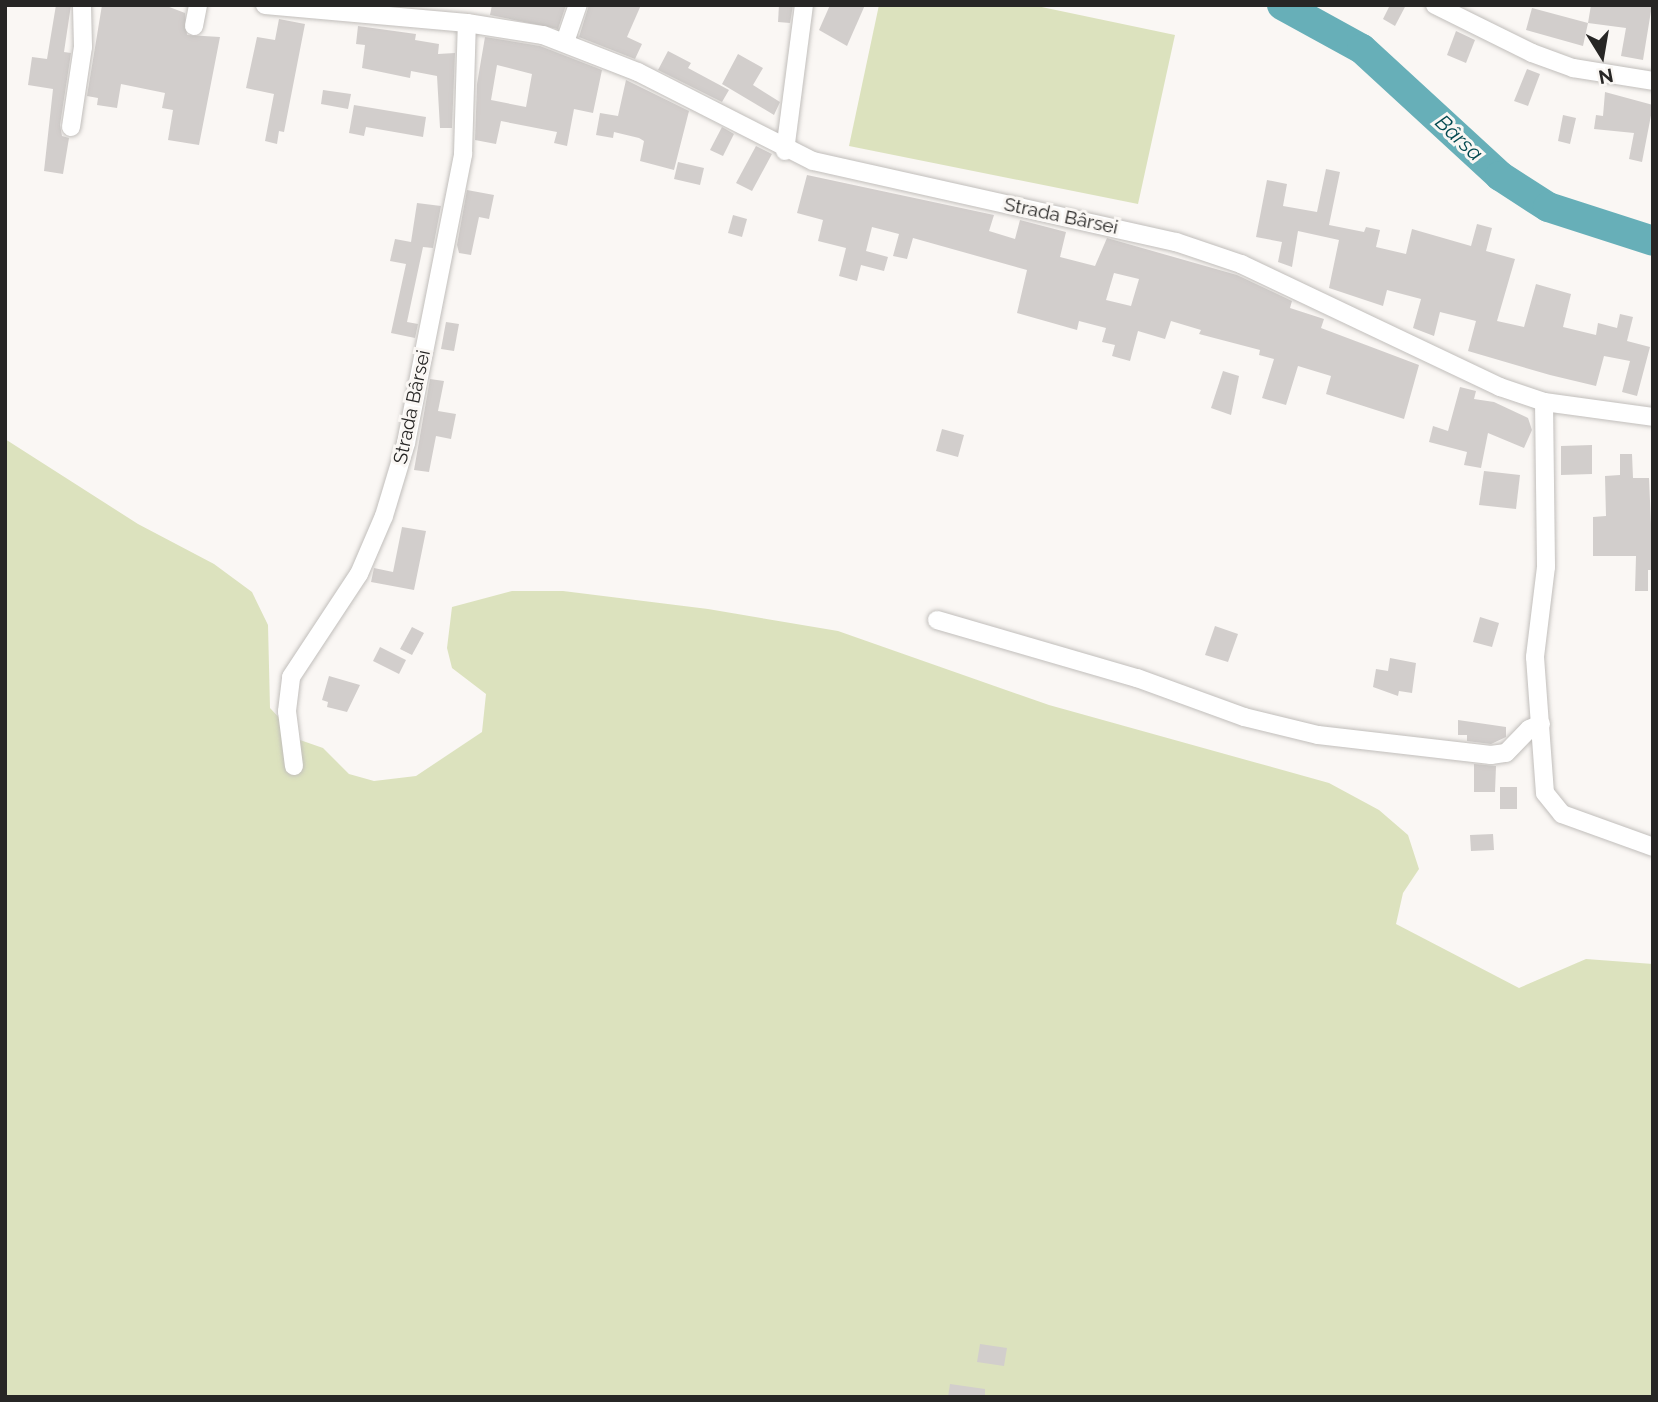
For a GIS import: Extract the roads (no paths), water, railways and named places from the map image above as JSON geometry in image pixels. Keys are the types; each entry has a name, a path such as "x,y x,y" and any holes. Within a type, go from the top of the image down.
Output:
{"street":[{"path":"71,127 83,47 82,5"},
{"path":"194,26 198,5"},
{"name":"Strada Bârsei","path":"265,5 467,23 565,42 666,86 785,150 851,172 1084,220 1214,253 1462,371 1544,402 1653,417"},
{"path":"565,42 578,5"},
{"path":"785,150 804,5"},
{"path":"1435,5 1542,57 1617,77 1653,81"},
{"name":"Strada Bârsei","path":"294,766 286,711 291,677 359,574 384,516 406,443 463,154 467,23"},
{"path":"1544,402 1546,567 1535,657 1550,804 1562,814 1653,848"},
{"path":"937,620 1137,678 1244,717 1318,735 1491,755 1506,753 1528,729 1541,724"}],"waterway":[{"name":"Bârsa","path":"1282,5 1362,49 1500,176 1548,207 1653,241"}]}
